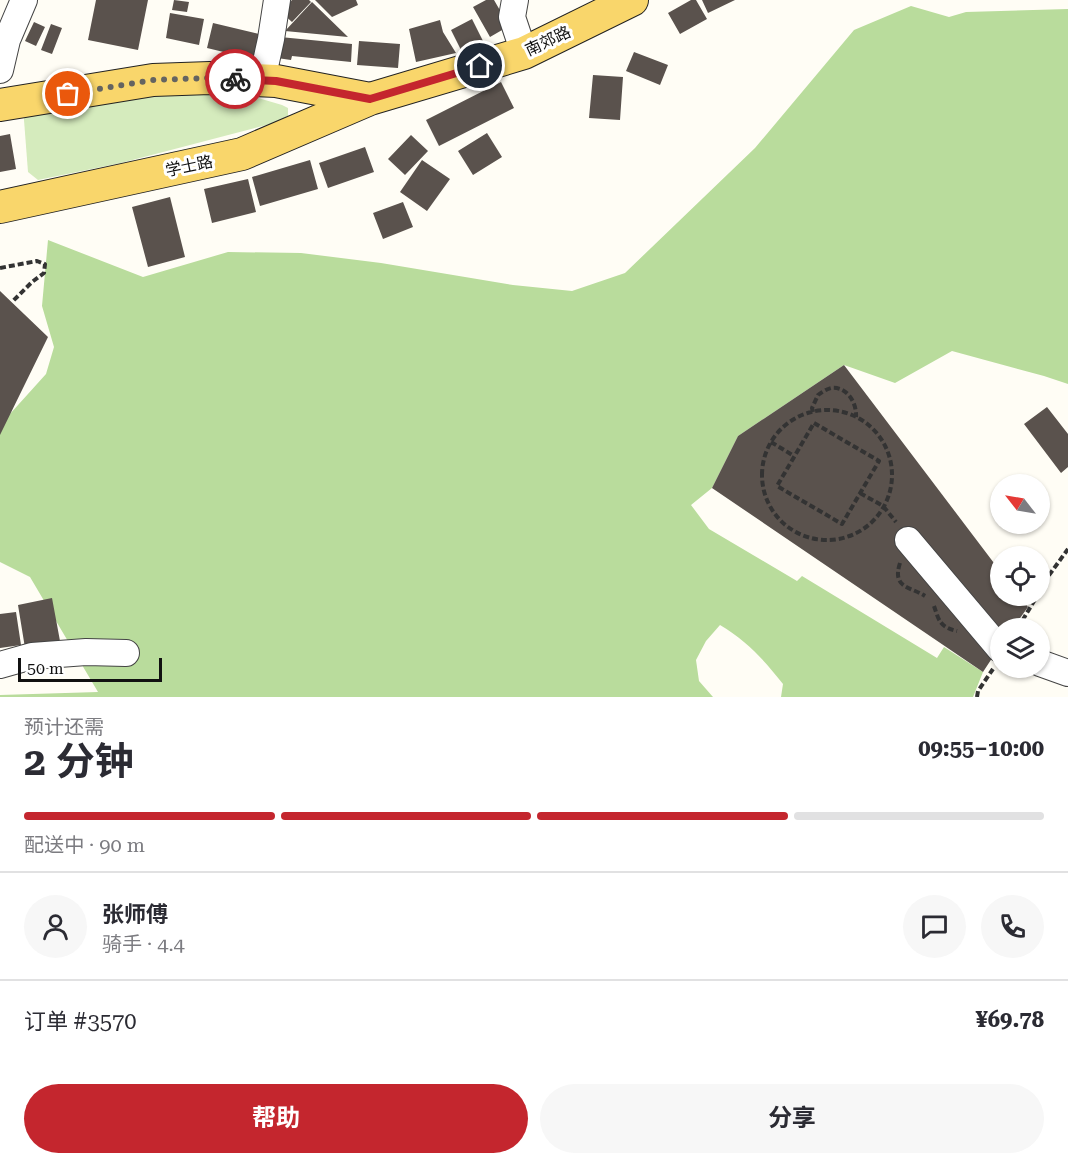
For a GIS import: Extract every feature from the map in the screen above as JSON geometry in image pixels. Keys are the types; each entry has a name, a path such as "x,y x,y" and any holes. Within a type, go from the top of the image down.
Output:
{"main road":[{"name":"南郊路","path":"1,97 153,80 210,78 276,81 370,99 524,53 632,0"},
{"name":"学士路","path":"0,207 242,154 370,99"}],"street":[{"path":"0,70 7,40 24,0"},
{"path":"262,80 276,0"},
{"path":"514,0 512,17 524,53"},
{"path":"908,540 990,649"},
{"path":"0,665 32,656 126,652"},
{"path":"1050,667 1068,673"}],"path":[{"path":"0,268 38,261 45,264 44,273 12,302"},
{"path":"813,412 812,408 818,395 832,388 842,389 854,401 857,409 856,417"},
{"path":"841,411 862,420 878,434 889,454 892,475 889,495 879,514 864,528 845,538 824,540 804,536 786,526 772,510 764,491 762,470 771,442 779,430 798,417 813,412 841,411"},
{"path":"814,423 879,461 860,493 842,524 777,486 814,423"},
{"path":"771,442 795,456"},
{"path":"860,493 883,506"},
{"path":"1050,574 1068,549"},
{"path":"977,697 990,670"}],"green space":[{"path":"911,6 949,17 966,12 1068,9 1068,384 952,351 895,383 844,365 738,436 712,488 691,505 709,529 797,581 802,576 937,658 944,647 983,672 973,697 781,697 783,684 769,667 747,644 720,625 706,641 696,660 699,681 713,697 0,697 0,695 98,692 30,577 0,562 0,425 46,374 54,347 42,306 48,240 143,277 228,252 301,253 381,263 513,285 572,291 625,273 755,148 854,30"},
{"path":"225,88 282,105 288,108 288,116 274,123 121,163 38,180 28,172 23,107"}],"building":[{"path":"96,0 148,0 138,50 88,40"},
{"path":"174,0 189,2 187,12 172,10"},
{"path":"292,0 311,2 292,22 281,12"},
{"path":"315,0 356,0 358,5 332,17"},
{"path":"486,0 494,0 509,26 490,37 473,7"},
{"path":"691,0 696,0 707,19 680,34 668,13"},
{"path":"702,0 735,0 708,13"},
{"path":"312,2 348,37 285,31"},
{"path":"170,13 204,19 199,45 166,38"},
{"path":"472,19 483,41 462,52 451,30"},
{"path":"440,20 443,32 456,53 416,62 409,29"},
{"path":"34,22 45,27 36,46 25,41"},
{"path":"213,23 263,35 257,60 207,48"},
{"path":"51,24 62,28 52,54 41,50"},
{"path":"280,37 352,44 351,62 292,56 291,60 277,58"},
{"path":"359,41 400,44 398,68 357,65"},
{"path":"634,52 668,65 660,85 626,71"},
{"path":"593,75 623,77 620,120 589,118"},
{"path":"501,82 514,108 439,146 426,120"},
{"path":"487,133 502,157 473,175 458,151"},
{"path":"10,134 16,169 0,172 0,136"},
{"path":"411,135 428,151 405,175 388,159"},
{"path":"365,147 374,172 328,188 319,163"},
{"path":"310,160 318,189 260,206 252,177"},
{"path":"422,160 450,179 427,211 400,192"},
{"path":"248,179 256,212 212,223 204,189"},
{"path":"170,197 185,257 148,267 132,207"},
{"path":"403,202 413,227 383,239 373,213"},
{"path":"0,291 48,337 0,435"},
{"path":"844,365 990,558 990,606 1028,607 1020,618 990,618 990,661 983,672 712,488 738,436"},
{"path":"1047,407 1068,434 1068,467 1061,473 1024,424"},
{"path":"52,598 60,641 25,648 18,605"},
{"path":"16,612 21,645 0,648 0,614"}],"way so far":[{"path":"68,94 153,80 235,79"}],"route":[{"path":"235,79 276,81 370,99 480,66"}]}
